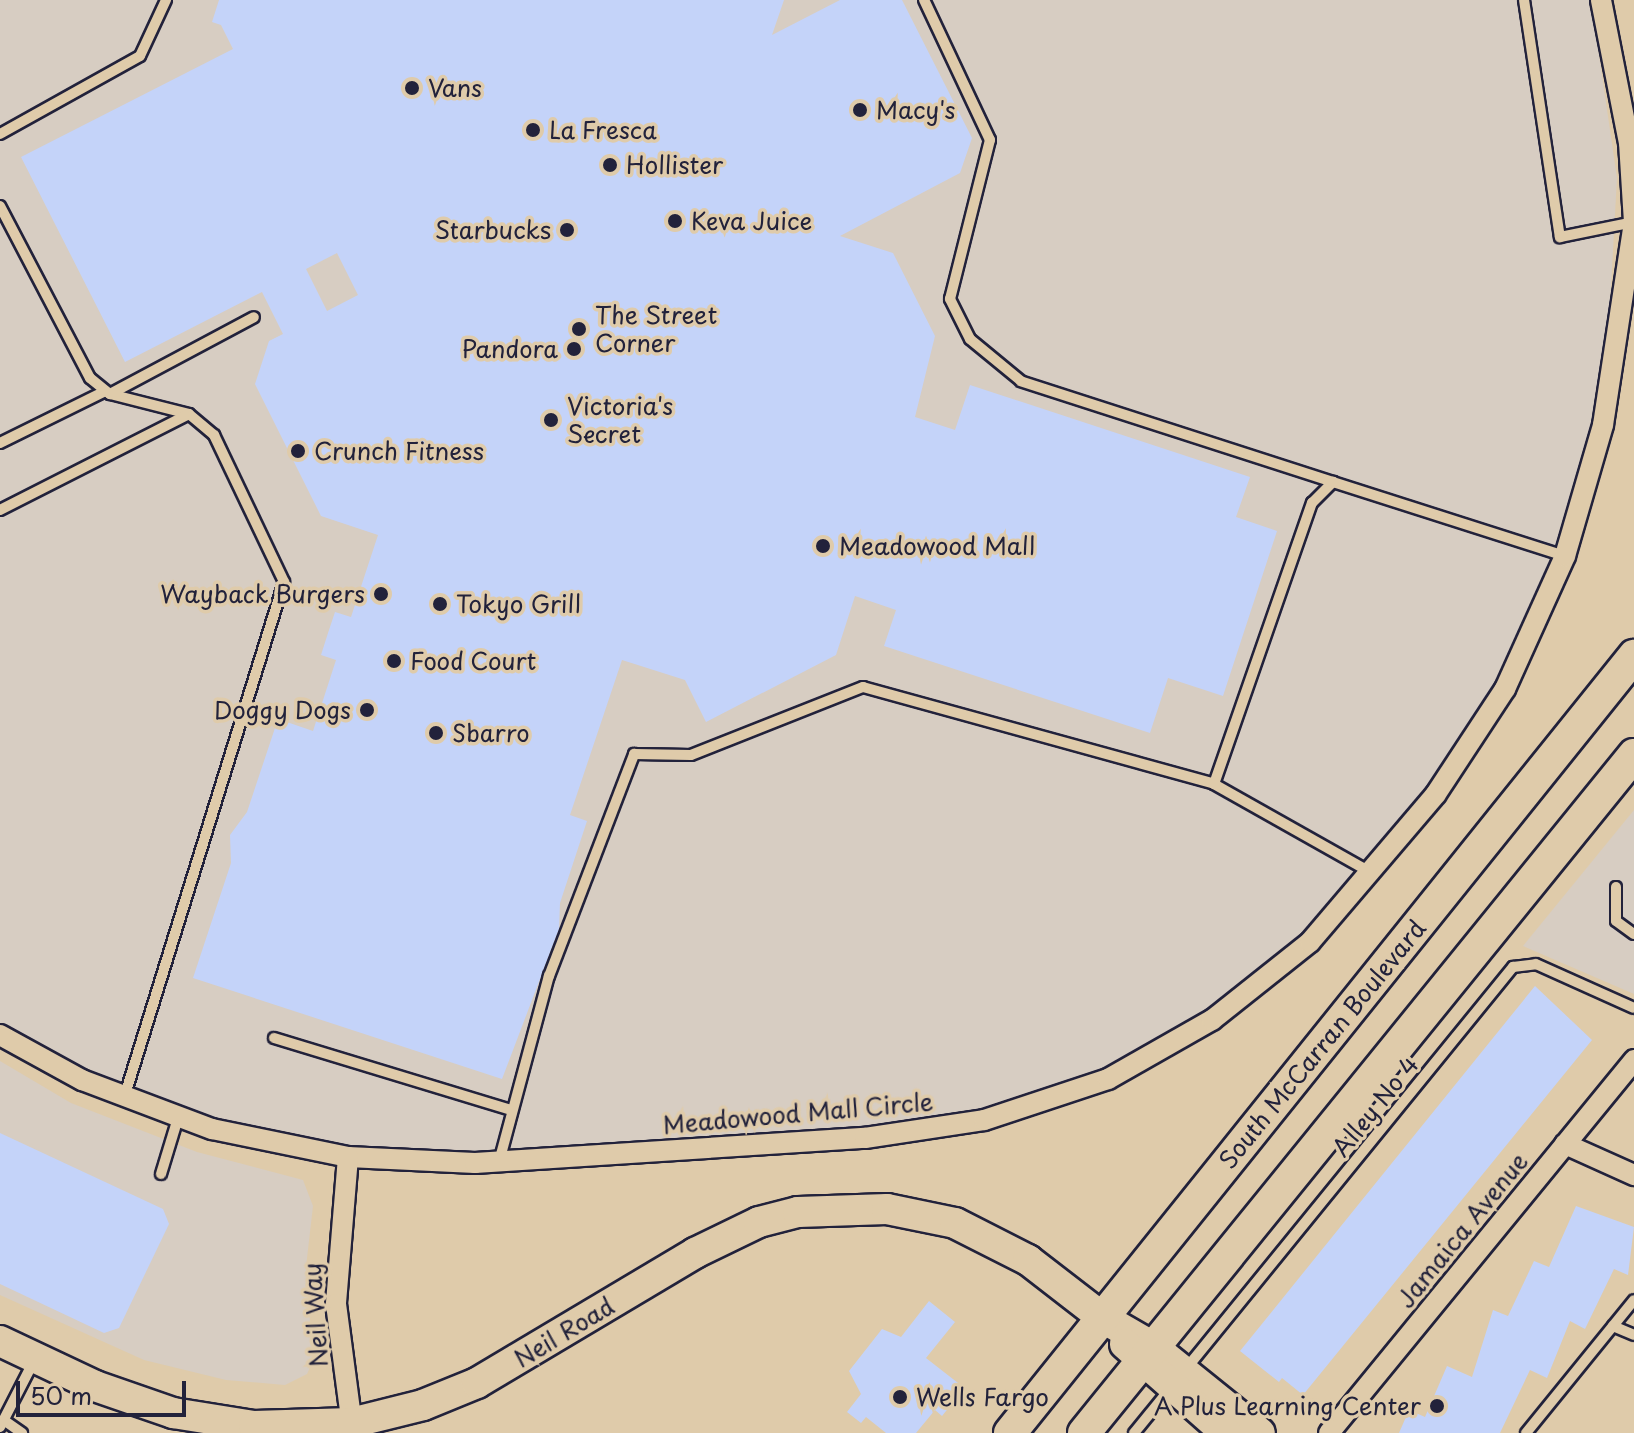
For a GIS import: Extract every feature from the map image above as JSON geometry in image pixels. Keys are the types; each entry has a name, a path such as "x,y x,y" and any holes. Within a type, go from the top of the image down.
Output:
{"main road":[{"name":"South McCarran Boulevard","path":"1010,1433 1634,656"},
{"path":"1084,1433 1634,755"}],"street":[{"name":"Meadowood Mall Circle","path":"0,1035 124,1098 178,1118 280,1146 348,1157 499,1162 923,1132 1044,1103 1108,1079 1212,1020 1310,942 1372,873 1480,729 1538,624 1565,556 1603,425 1631,282 1634,222 1627,89 1601,0"},
{"name":"Jamaica Avenue","path":"1329,1433 1634,1060"},
{"path":"1565,1144 1634,1175"},
{"name":"Neil Way","path":"348,1157 336,1304 352,1428"},
{"name":"Neil Road","path":"0,1341 132,1401 208,1427 352,1428 477,1383 709,1245 798,1212 887,1209 955,1223 1028,1260 1177,1380 1260,1433"},
{"name":"Neil Road","path":"1177,1380 1226,1433"}],"lane":[{"path":"0,134 140,56 166,0"},
{"path":"924,0 990,140 950,299 970,339 1021,381 1565,556"},
{"path":"1524,0 1560,237 1634,222"},
{"path":"0,206 84,368 108,393 189,414 214,435 284,582 124,1098"},
{"path":"0,443 108,393 254,317"},
{"path":"0,510 189,414"},
{"path":"1214,784 1312,503 1333,482"},
{"path":"499,1162 511,1110 575,901 634,754 691,755 863,687 1214,784 1372,873"},
{"path":"1616,887 1616,921 1634,934"},
{"name":"Alley No 4","path":"1134,1433 1513,967 1536,964 1634,1008"},
{"path":"274,1038 511,1110"},
{"path":"161,1174 178,1118"},
{"path":"1526,1433 1634,1300"},
{"path":"1613,1326 1634,1335"},
{"path":"22,1433 2,1424 36,1358"}],"shaded area":[{"path":"0,0 1591,0 1617,178 1607,360 1592,453 1545,586 1470,731 1396,838 1248,994 1114,1067 996,1107 902,1127 492,1155 354,1147 206,1117 131,1095 0,1023"},
{"path":"1634,810 1634,994 1523,946"},
{"path":"0,1061 71,1103 197,1152 303,1180 313,1206 306,1267 313,1361 307,1374 285,1385 226,1380 144,1360 0,1295"}],"building":[{"name":"Meadowood Mall","path":"219,0 784,0 772,35 840,0 902,0 972,138 960,173 840,236 893,253 935,336 915,417 955,430 970,385 1250,477 1236,517 1277,531 1223,696 1168,678 1150,733 884,646 896,610 855,596 836,655 706,722 685,680 622,660 570,815 587,821 560,903 559,929 502,1079 193,978 231,863 230,835 247,812 278,719 313,731 336,660 321,655 328,633 335,612 351,617 378,535 321,516 255,384 269,341 283,334 262,292 125,362 21,157 233,49 221,25 212,22","holes":["337,253 358,295 327,311 306,269"]},
{"path":"1535,986 1592,1040 1303,1395 1282,1378 1279,1382 1240,1351"},
{"path":"0,1133 163,1209 169,1224 119,1328 104,1333 0,1284"},
{"path":"1576,1206 1634,1227 1628,1275 1614,1269 1585,1329 1570,1321 1547,1378 1530,1370 1500,1433 1399,1433 1409,1410 1425,1417 1447,1366 1472,1377 1493,1310 1508,1316 1534,1261 1549,1267"},
{"path":"929,1301 955,1322 926,1358 958,1383 954,1401 942,1416 935,1410 916,1433 886,1433 866,1417 861,1423 847,1412 861,1394 849,1371 882,1329 901,1337"}],"place":[{"name":"Vans","path":"412,88"},
{"name":"Macy's","path":"860,110"},
{"name":"La Fresca","path":"533,130"},
{"name":"Hollister","path":"610,165"},
{"name":"Keva Juice","path":"675,221"},
{"name":"Starbucks","path":"567,230"},
{"name":"The Street Corner","path":"579,329"},
{"name":"Pandora","path":"574,349"},
{"name":"Victoria's Secret","path":"551,420"},
{"name":"Crunch Fitness","path":"298,451"},
{"name":"Meadowood Mall","path":"823,546"},
{"name":"Wayback Burgers","path":"381,594"},
{"name":"Tokyo Grill","path":"440,604"},
{"name":"Food Court","path":"394,661"},
{"name":"Doggy Dogs","path":"367,710"},
{"name":"Sbarro","path":"436,733"},
{"name":"Wells Fargo","path":"900,1397"},
{"name":"A Plus Learning Center","path":"1437,1406"}]}
